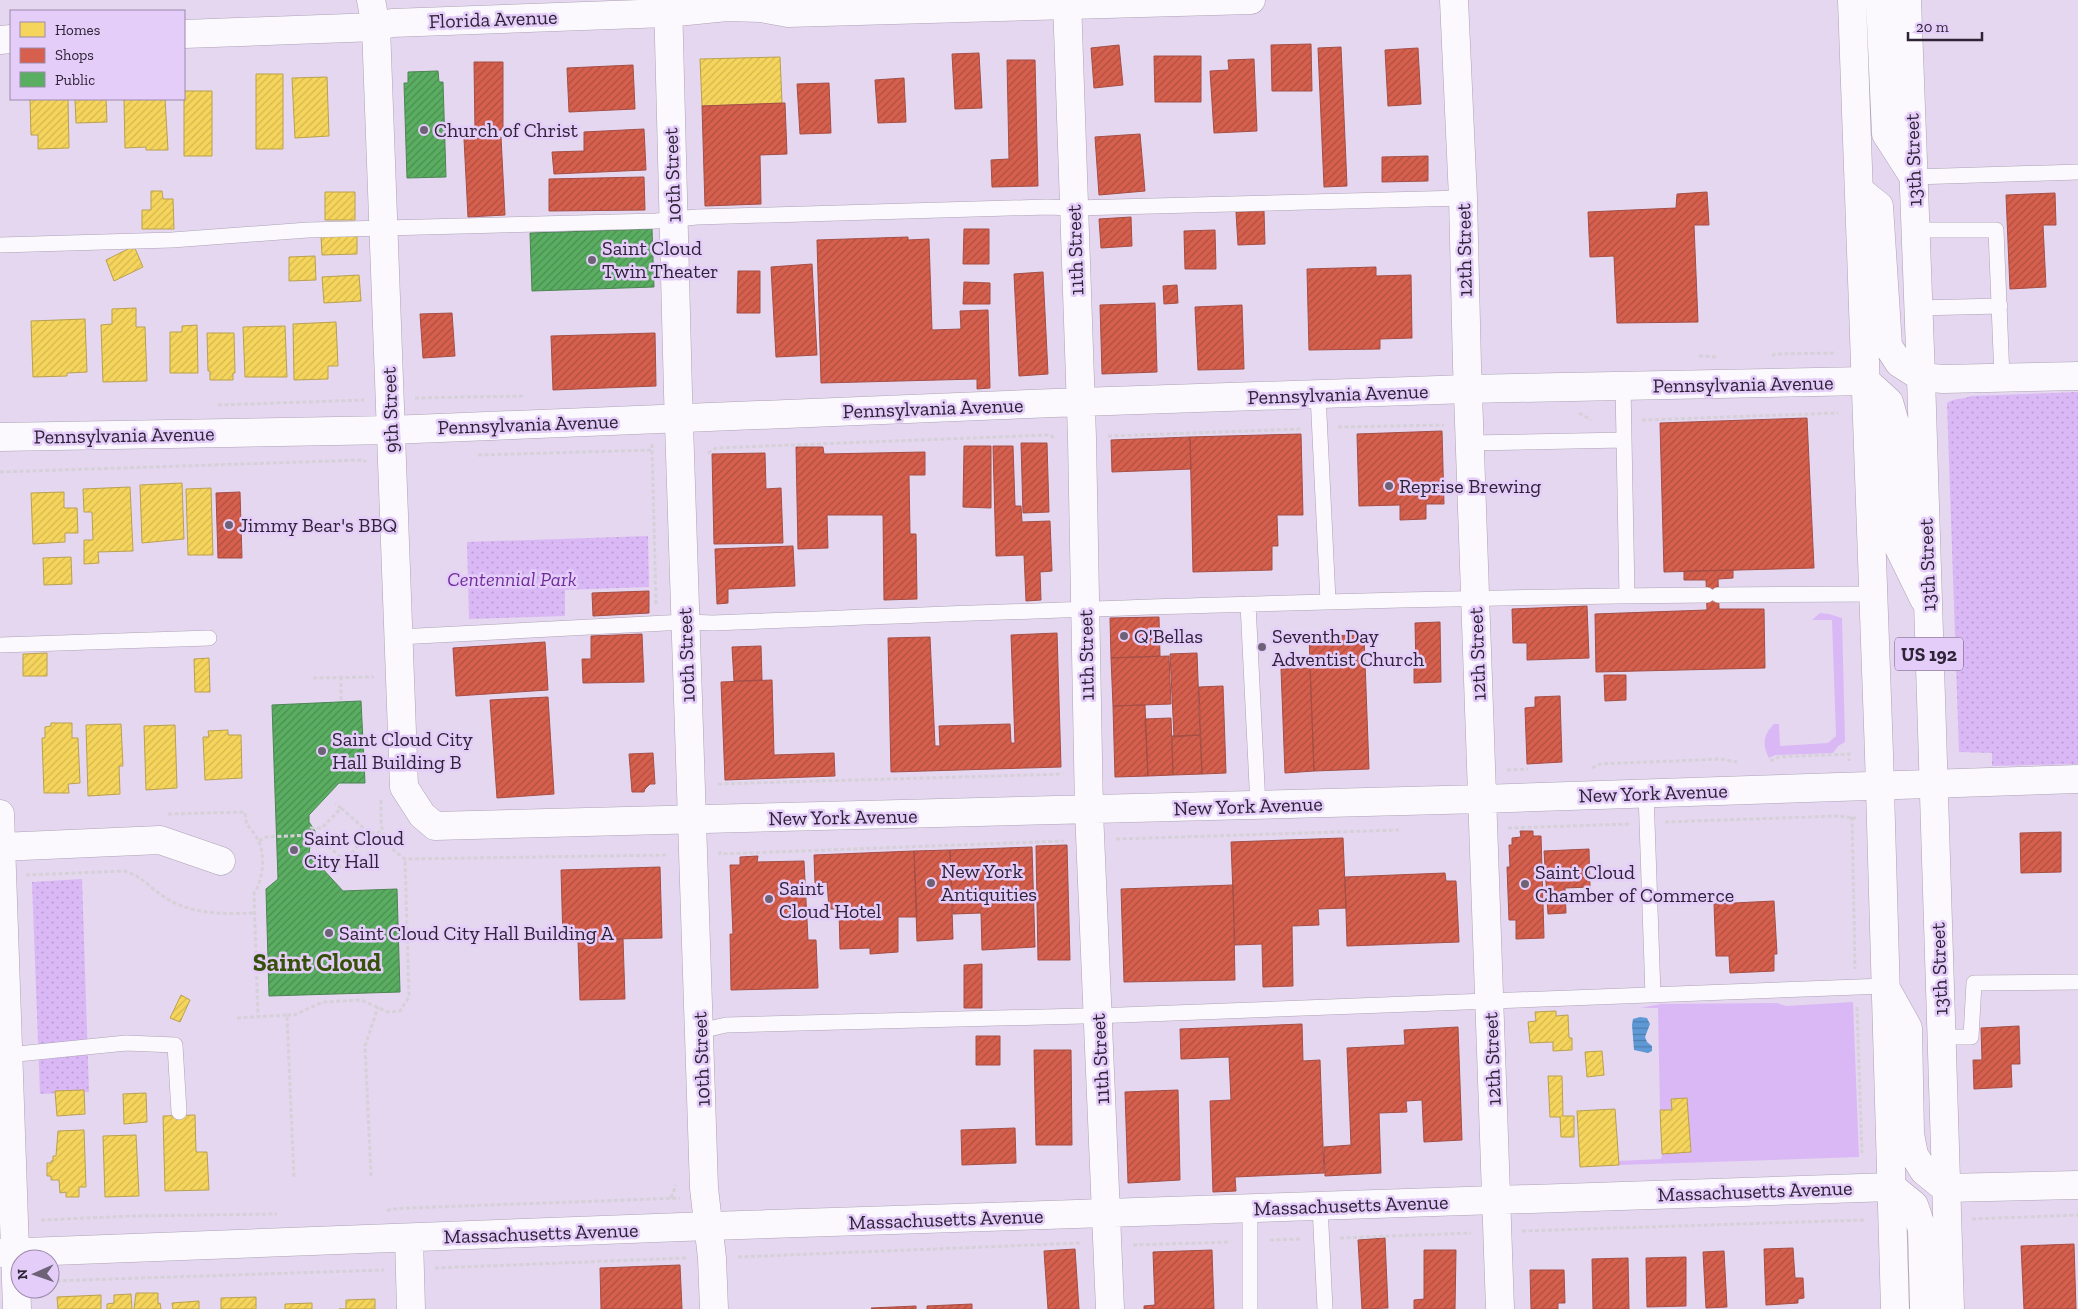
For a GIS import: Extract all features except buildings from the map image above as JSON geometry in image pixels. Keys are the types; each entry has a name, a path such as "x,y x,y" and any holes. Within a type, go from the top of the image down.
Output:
{"main road":[{"name":"9th Street","path":"371,0 376,27 404,787 422,815"},
{"name":"Florida Avenue","path":"185,34 376,27 392,23 667,6 761,8 788,13 1067,3 1251,0"},
{"name":"12th Street","path":"1454,0 1463,198 1468,389 1459,437 1494,770 1482,799 1500,1309"},
{"name":"US 192","path":"1852,0 1896,1309"},
{"path":"1880,0 1886,134 1913,177"},
{"name":"13th Street","path":"1907,0 1921,377 1950,1309"},
{"name":"11th Street","path":"1067,3 1082,438 1089,810 1110,1309"},
{"name":"10th Street","path":"667,6 704,1188 712,1258 714,1309"},
{"path":"1859,190 1879,206 1888,346 1899,363 1921,377 1943,379 2078,376"},
{"path":"1866,381 1889,402 1895,423 1898,548 1928,607"},
{"name":"Pennsylvania Avenue","path":"0,437 390,430 1080,402 1468,389 1866,381"},
{"name":"New York Avenue","path":"422,815 435,826 1258,806 2078,778"},
{"path":"0,814 8,1253 17,1309"},
{"path":"0,847 160,840 221,861"},
{"path":"1885,986 1908,1028 1910,1134 1914,1155 1924,1171 1945,1188 2078,1185"},
{"path":"1892,1187 1914,1205 1922,1229 1924,1309"},
{"name":"Massachusetts Avenue","path":"8,1253 1892,1187"},
{"path":"409,1238 411,1309"}],"lane":[{"path":"1913,177 2078,172"},
{"path":"0,245 172,240 308,230 656,221 1047,207 1074,208 1463,198"},
{"path":"1915,230 1996,230 2002,378"},
{"path":"1918,308 2000,306"},
{"path":"1623,386 1627,596"},
{"path":"1318,394 1328,601"},
{"path":"1459,437 1624,440"},
{"path":"398,637 685,622 713,623 1328,601 1873,594"},
{"path":"1248,604 1258,806"},
{"path":"0,644 209,638"},
{"path":"1646,793 1653,995"},
{"path":"1941,1037 1971,1037 1974,983 2078,982"},
{"path":"700,1031 726,1025 1098,1015 1885,986"},
{"path":"4,1054 126,1044 175,1045 179,1112"},
{"path":"1320,1206 1325,1309"},
{"path":"1250,1209 1250,1309"}],"path":[{"path":"210,405 526,396"},
{"path":"1576,412 1593,421 1838,413"},
{"path":"1055,439 1441,424 1459,437"},
{"path":"0,472 363,460 372,468"},
{"path":"313,678 379,677"},
{"path":"341,678 341,700"},
{"path":"1765,762 1779,757 1848,754 1851,786 1865,1230"},
{"path":"1585,770 1600,764 1721,759 1730,762 1744,762"},
{"path":"1510,828 1509,798 1494,770 1532,769"},
{"path":"381,799 382,832 390,848 405,859 720,854 1068,842"},
{"path":"335,804 369,833"},
{"path":"341,808 322,828 310,828 310,835 312,843 324,842 345,861"},
{"path":"246,824 259,841 262,860 258,887 254,893 258,1017"},
{"path":"339,868 369,833 382,832"},
{"path":"259,841 266,837 310,835"},
{"path":"720,854 721,863"},
{"path":"237,1018 294,1015 323,1002 361,1000 388,1012 400,1012 409,997 405,859"},
{"path":"2,876 124,871 136,875 163,896 192,911 231,914 254,913"},
{"path":"370,1176 365,1046 378,1007"},
{"path":"287,1015 294,1179"},
{"path":"1969,1219 2078,1215"},
{"path":"426,1268 688,1258"},
{"path":"60,1281 387,1270"}],"green space":[{"path":"2078,392 2078,764 1992,766 1992,753 1959,752 1947,403 1971,396"},
{"name":"Centennial Park","path":"648,536 649,587 565,590 565,616 469,619 467,542"},
{"path":"1820,613 1842,618 1845,742 1838,746 1833,753 1775,755 1769,758 1765,749 1765,740 1774,724 1779,724 1780,746 1828,743 1836,736 1832,620 1812,620"},
{"path":"82,879 89,1092 40,1094 32,882"},
{"path":"1853,1002 1859,1157 1619,1165 1618,1161 1661,1159 1662,1154 1691,1152 1687,1098 1672,1099 1672,1110 1660,1110 1658,1008 1640,1008 1661,1004 1777,1003 1786,1006"}],"water":[{"path":"1647,1018 1650,1024 1645,1037 1652,1046 1652,1051 1648,1053 1634,1050 1633,1019"}],"place":[{"name":"Church of Christ","path":"424,130"},
{"name":"Saint Cloud Twin Theater","path":"592,260"},
{"name":"Reprise Brewing","path":"1389,486"},
{"name":"Jimmy Bear's BBQ","path":"229,525"},
{"name":"Q'Bellas","path":"1124,636"},
{"name":"Seventh Day Adventist Church","path":"1262,647"},
{"name":"Saint Cloud City Hall Building B","path":"322,751"},
{"name":"Saint Cloud City Hall","path":"294,850"},
{"name":"New York Antiquities","path":"931,883"},
{"name":"Saint Cloud Chamber of Commerce","path":"1525,884"},
{"name":"Saint Cloud Hotel","path":"769,899"},
{"name":"Saint Cloud City Hall Building A","path":"329,933"}],"district":[{"name":"Saint Cloud","path":"317,962"}]}
